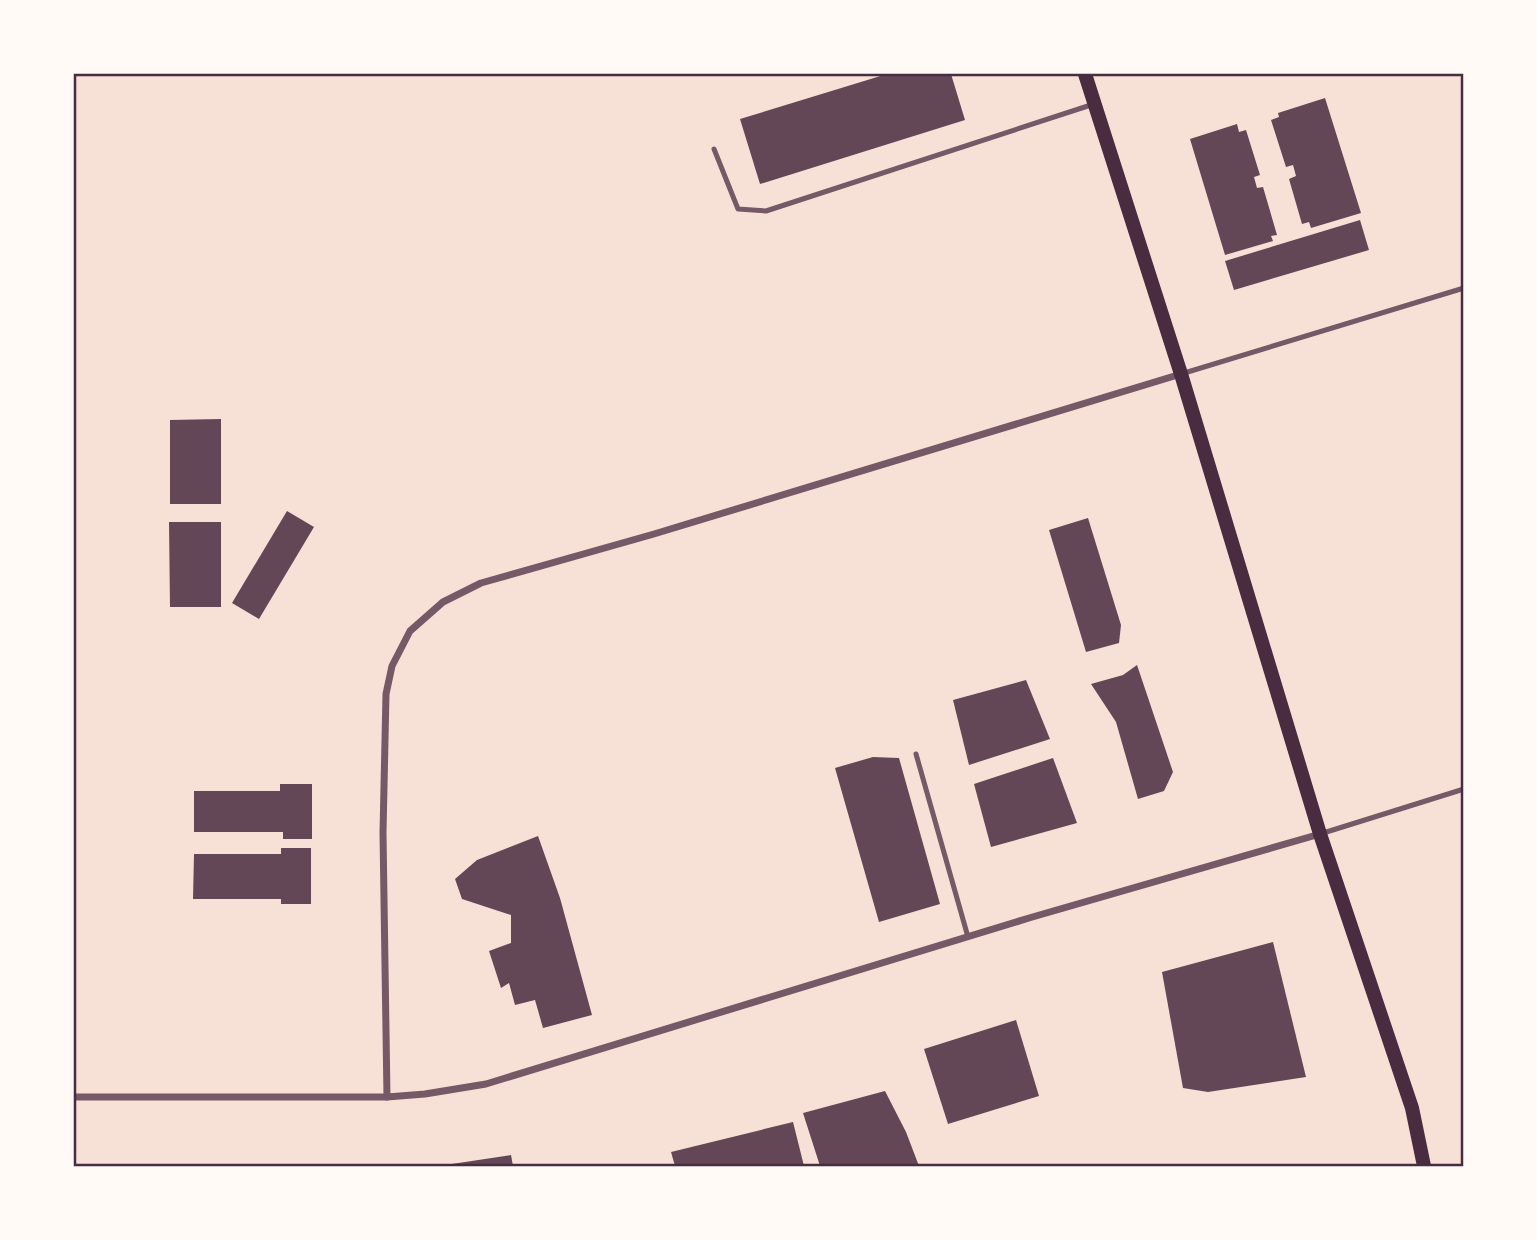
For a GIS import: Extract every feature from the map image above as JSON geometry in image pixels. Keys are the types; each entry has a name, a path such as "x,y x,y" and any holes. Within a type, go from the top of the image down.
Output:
{"main road":[{"path":"1085,74 1181,374 1320,834 1412,1108 1424,1167"}],"street":[{"path":"387,1097 383,833 386,694 392,666 410,631 443,601 481,583 654,534 1181,374"},
{"path":"74,1097 387,1097 425,1094 486,1083 1320,834"}],"lane":[{"path":"713,149 738,209 766,211 1095,104"},
{"path":"1181,374 1464,288"},
{"path":"916,754 968,937"},
{"path":"1320,834 1464,789"}],"building":[{"path":"887,74 951,74 965,120 760,184 740,119"},
{"path":"1325,98 1361,213 1311,228 1309,222 1302,224 1289,179 1296,176 1293,165 1286,167 1271,120 1279,117 1278,113"},
{"path":"1237,124 1239,132 1246,130 1260,175 1254,177 1257,188 1263,187 1277,235 1271,236 1273,241 1225,255 1190,139"},
{"path":"1360,220 1369,250 1234,290 1225,261"},
{"path":"221,419 221,504 170,504 170,420"},
{"path":"287,511 314,527 259,619 232,603"},
{"path":"1088,518 1121,625 1119,643 1086,652 1049,530"},
{"path":"169,522 221,522 221,607 170,607"},
{"path":"1137,665 1173,772 1164,791 1138,799 1116,722 1091,684 1123,675"},
{"path":"1026,680 1050,739 969,765 953,700"},
{"path":"873,757 899,758 940,904 879,922 835,768"},
{"path":"1053,758 1077,823 991,847 974,784"},
{"path":"280,784 312,784 312,839 283,839 283,832 194,832 194,791 280,791"},
{"path":"538,836 560,898 592,1015 543,1028 535,1000 515,1005 509,983 501,988 489,951 511,943 511,915 462,899 455,879 477,860"},
{"path":"281,848 311,848 311,904 281,904 281,899 193,899 194,854 281,854"},
{"path":"1273,942 1306,1077 1208,1092 1183,1088 1162,972"},
{"path":"1016,1020 1039,1096 948,1124 924,1049"},
{"path":"885,1091 906,1132 919,1166 820,1166 803,1113"},
{"path":"793,1122 804,1166 675,1166 671,1152"},
{"path":"511,1155 513,1166 445,1166 445,1165"}]}
